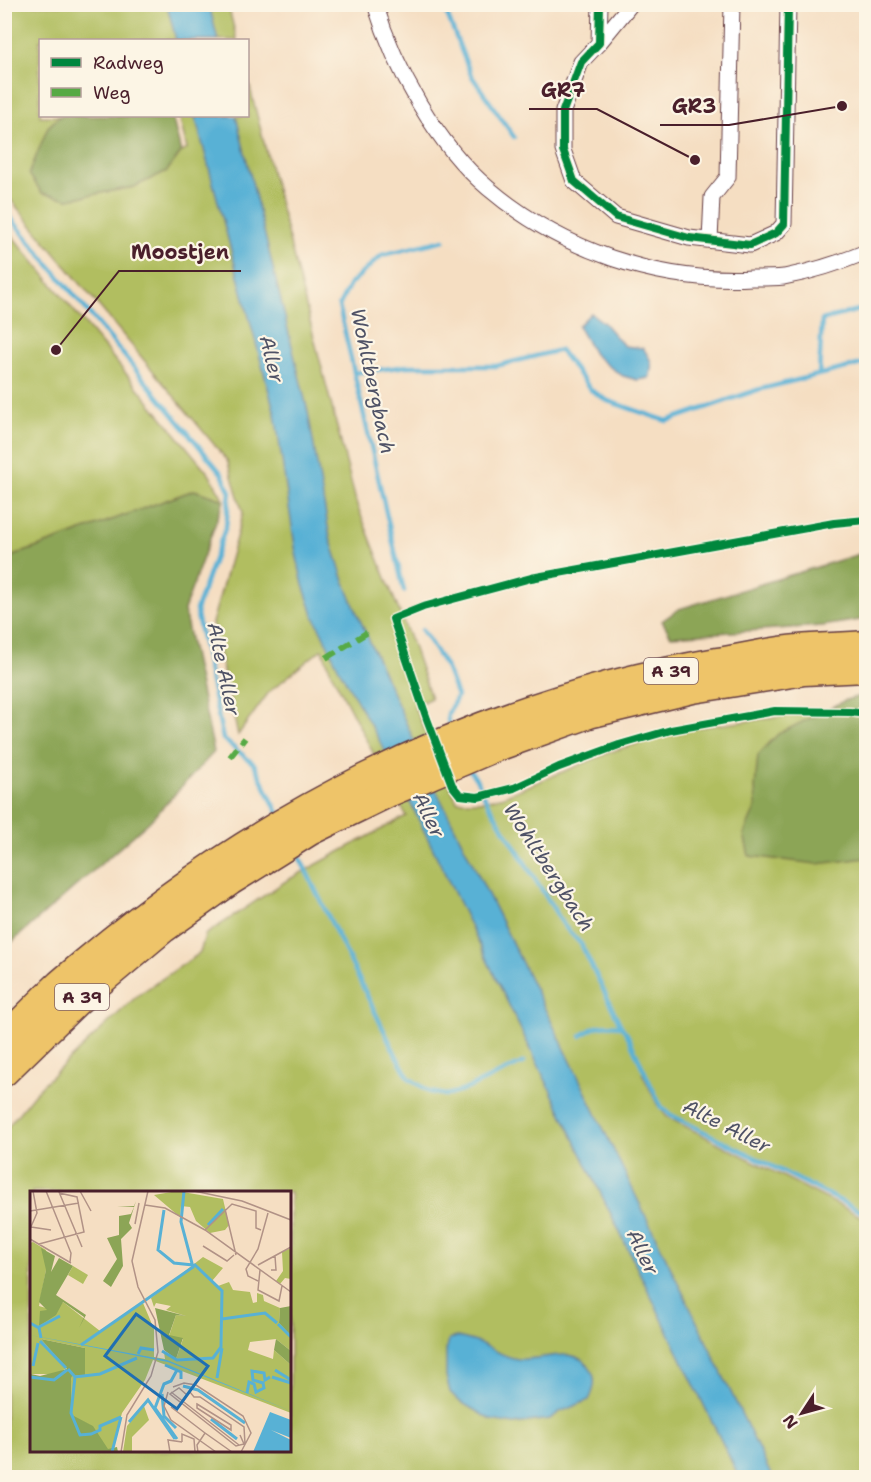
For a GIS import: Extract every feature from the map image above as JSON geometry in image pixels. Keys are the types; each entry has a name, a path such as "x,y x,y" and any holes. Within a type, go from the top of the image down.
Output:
{"highway":[{"name":"A 39","path":"4,1039 59,985 157,919 230,881 310,831 390,792 487,737 584,691 684,668 796,649 867,645"},
{"name":"A 39","path":"487,737 693,689 804,671 867,668"},
{"name":"A 39","path":"4,1072 157,919"}],"street":[{"path":"375,4 383,30 406,81 436,129 462,162 488,188 533,222 616,261 668,274 730,279 784,277 842,262 867,252"},
{"path":"599,43 600,4"},
{"path":"631,4 581,62 563,111 563,150 574,181 616,218 689,238 750,245 776,233 784,224 788,4"},
{"path":"710,240 712,197 728,177 732,4"}],"green space":[{"path":"5,5 228,5 237,39 39,39 39,117 59,117 48,127 68,199 134,187 167,171 181,152 187,149 179,117 249,117 249,84 357,505 413,646 431,698 414,706 457,801 484,801 504,796 616,750 694,728 811,713 866,720 866,1214 672,1116 662,1107 642,1073 657,1104 667,1117 866,1219 866,1477 5,1478 5,1130 39,1088 138,995 200,953 205,935 286,881 406,816 331,672 322,649 269,692 238,735 212,623 243,513 227,460 5,193"},
{"path":"59,117 172,117 181,152 167,171 134,187 68,199 42,193 29,174 48,127"},
{"path":"4,226 209,474 224,500 194,490 5,559"},
{"path":"194,490 224,500 184,610 214,752 149,822 5,948 5,559"},
{"path":"866,552 866,619 822,626 671,636 662,621 679,609"},
{"path":"866,694 866,858 817,864 749,856 744,834 756,806 758,755 778,734 846,700"}],"water":[{"path":"167,5 209,5 218,39 176,39"},
{"name":"Aller","path":"195,117 236,117 308,412 330,538 357,613 436,790 559,1037 772,1477 739,1477 384,749 339,669 313,614 303,585 296,553 275,414"},
{"path":"591,313 604,323 624,346 643,348 651,362 649,378 637,380 623,376 594,354 578,326"},
{"path":"457,1337 477,1342 518,1359 558,1355 576,1357 584,1362 593,1374 594,1385 591,1396 589,1400 560,1412 550,1419 514,1424 491,1420 459,1401 450,1392 446,1376 446,1351 449,1339"}],"waterway":[{"name":"Wohltbergbach","path":"443,4 471,75 514,137"},
{"name":"Alte Aller","path":"4,210 222,474 230,492 226,526 196,610 223,739 254,764 278,813"},
{"name":"Wohltbergbach","path":"404,591 339,306 350,284 382,255 444,240"},
{"path":"819,374 822,320 866,308"},
{"path":"354,373 407,366 496,366 560,350 591,390 608,401 667,421 757,390 866,363"},
{"name":"Wohltbergbach","path":"422,630 446,667 457,696 448,715 451,729"},
{"name":"Wohltbergbach","path":"469,769 565,927 581,944 621,1026"},
{"name":"Alte Aller","path":"296,850 409,1078 430,1092 446,1095 462,1091 524,1062"},
{"name":"Alte Aller","path":"581,1036 600,1026 621,1026 627,1034 661,1107 671,1115 866,1214"}],"marked path":[{"path":"326,658 371,630"},
{"path":"230,757 245,738"}],"cycle path":[{"path":"600,4 599,43 581,62 563,111 563,150 574,181 616,217 689,238 750,245 776,233 784,224 788,4"},
{"path":"866,520 834,523 531,578 423,607 393,619 452,785 460,795 478,797 514,788 559,767 619,745 671,730 775,711 866,714"}],"place":[{"name":"GR3","path":"842,106"},
{"name":"GR7","path":"695,160"},
{"name":"Moostjen","path":"56,350"}]}
